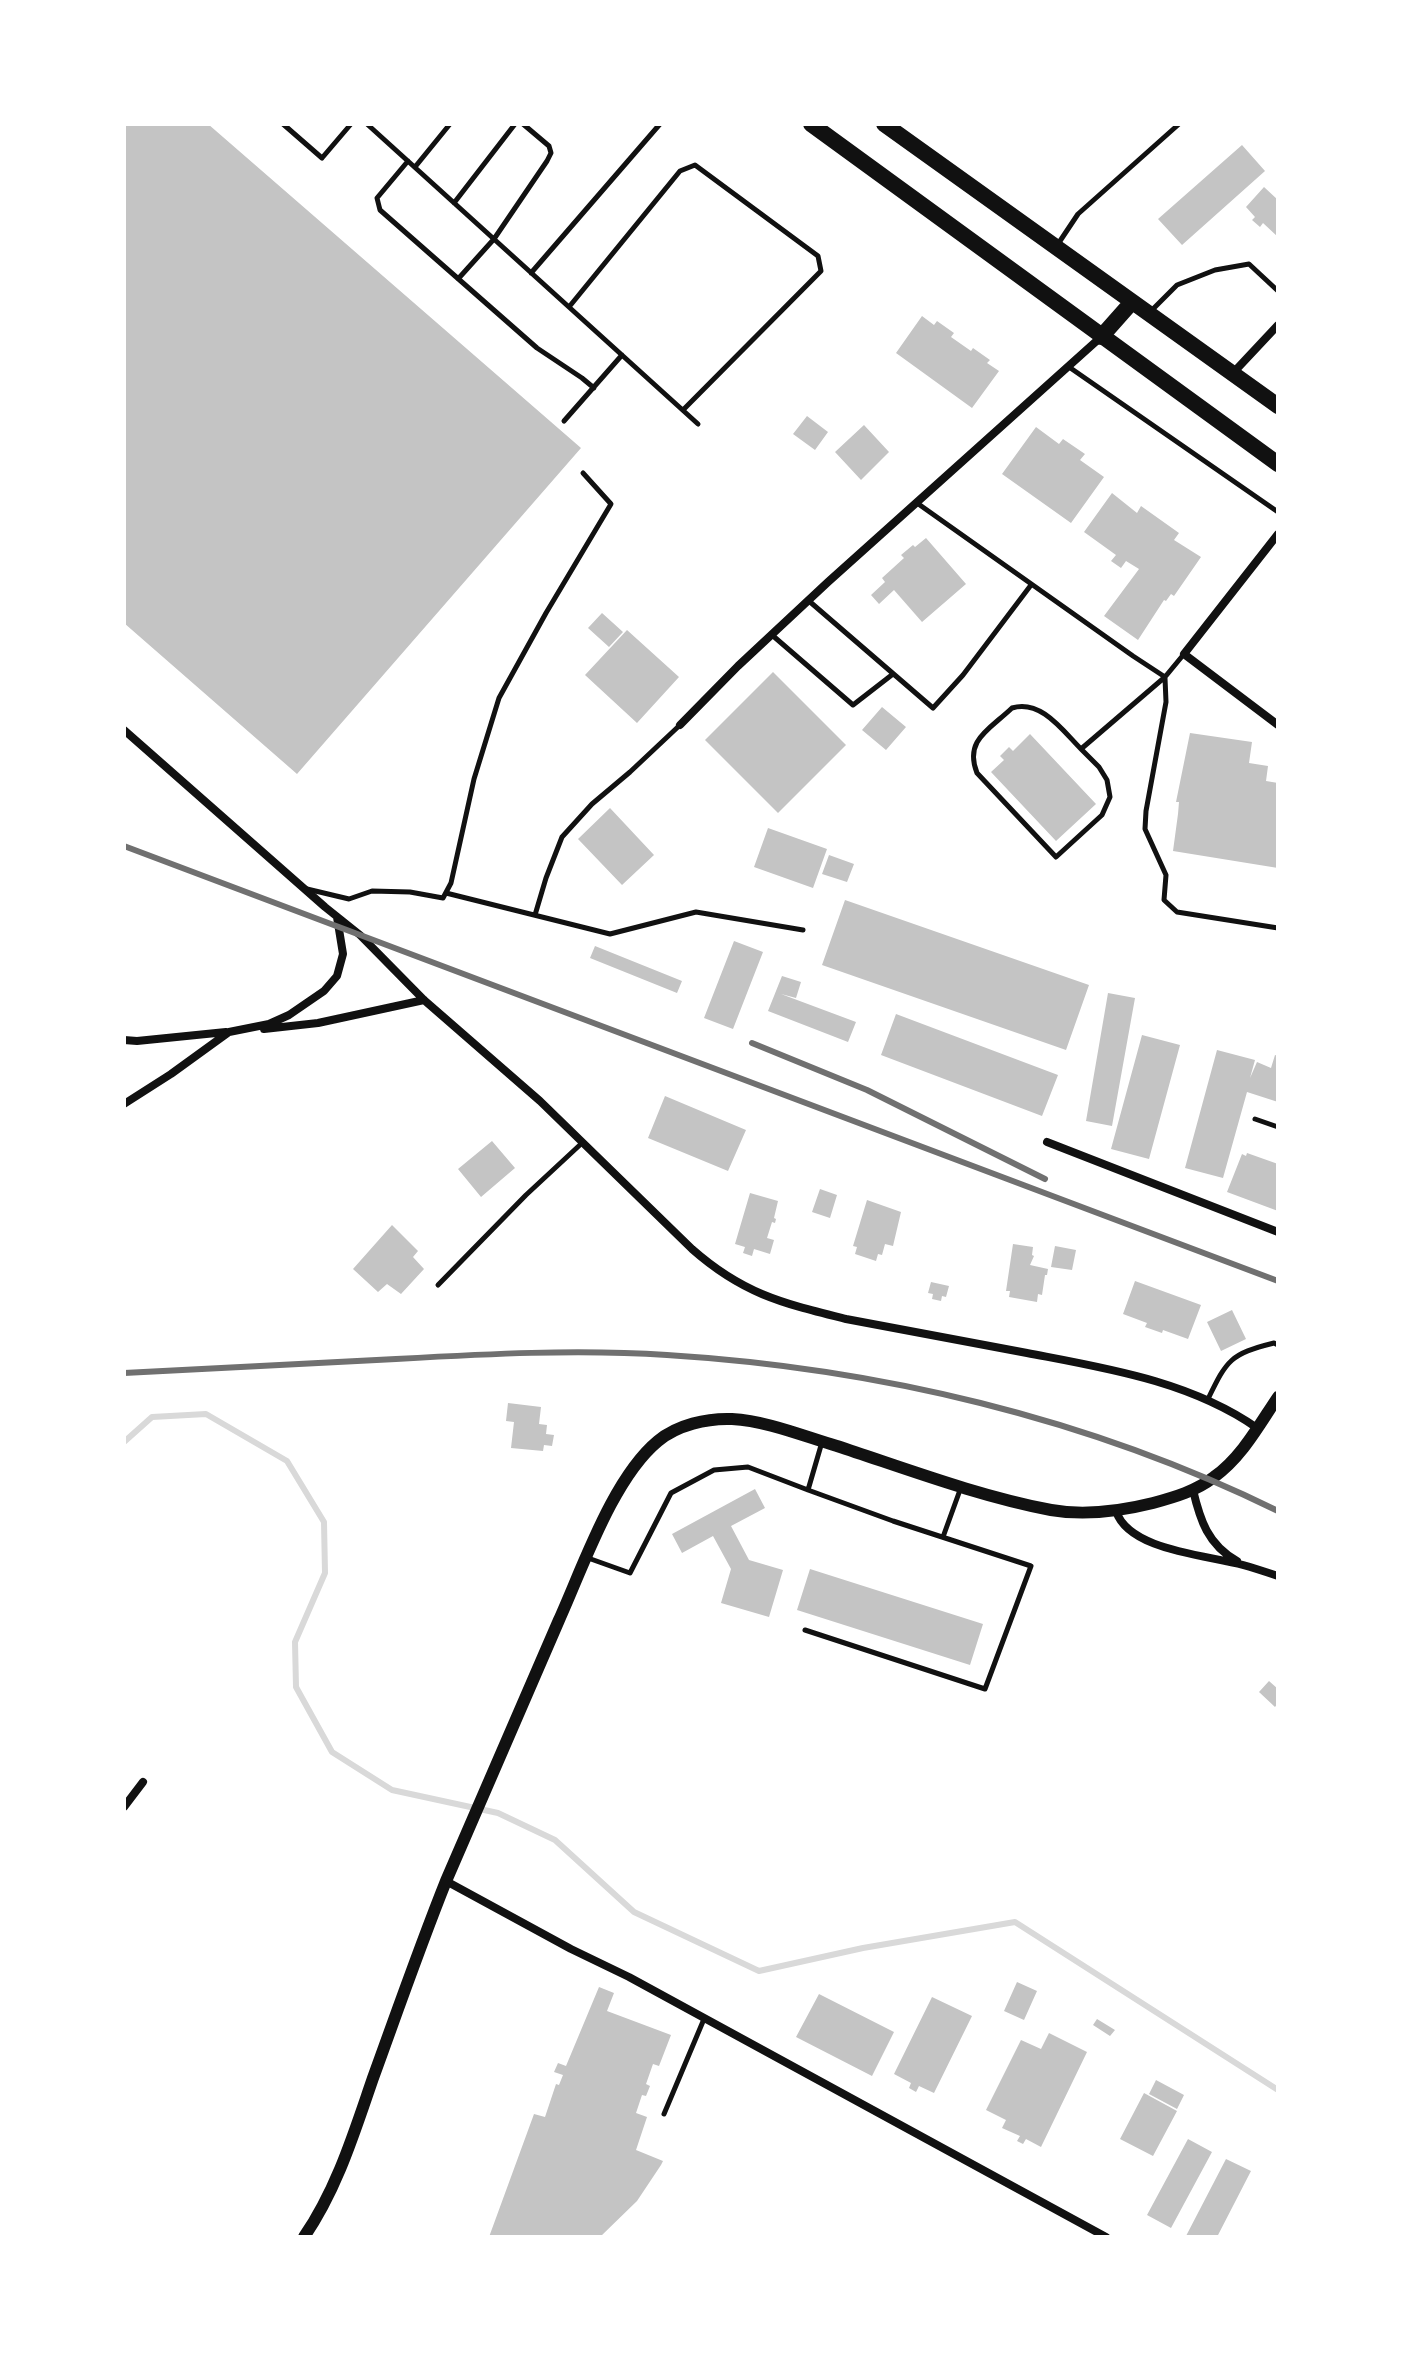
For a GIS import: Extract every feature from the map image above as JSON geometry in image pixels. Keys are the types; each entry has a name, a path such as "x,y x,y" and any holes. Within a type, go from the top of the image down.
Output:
{"main road":[{"path":"811,124 1278,464"},
{"path":"889,126 1278,406"},
{"path":"1101,337 1132,302"}],"street":[{"path":"1233,373 1278,325"},
{"path":"680,725 771,634 1101,337"},
{"path":"1278,534 1184,654 1278,725"},
{"path":"124,730 360,935 424,1000 540,1101 711,1266 745,1288 846,1319 1115,1371 1208,1399 1257,1428"},
{"path":"124,1104 229,1032 279,1020 324,991 337,976 343,954 337,917"},
{"path":"124,1040 318,1023 424,1000"},
{"path":"1047,1142 1278,1232"},
{"path":"304,2237 355,2135 427,1928 587,1558 626,1477 660,1439 696,1423 729,1419 763,1424 1011,1501 1072,1512 1116,1511 1193,1490 1228,1466 1278,1397"},
{"path":"1193,1490 1206,1532 1218,1548 1242,1564"},
{"path":"1116,1511 1124,1525 1142,1538 1278,1576"},
{"path":"124,1807 143,1782"},
{"path":"446,1881 1106,2237"}],"lane":[{"path":"283,124 322,158 351,124"},
{"path":"367,124 698,424"},
{"path":"376,131 382,124"},
{"path":"415,167 450,124"},
{"path":"454,203 515,124"},
{"path":"458,279 494,239 551,153 549,146 523,124"},
{"path":"531,273 660,124"},
{"path":"1056,247 1078,214 1179,124"},
{"path":"408,161 377,198 380,210 537,348 594,388"},
{"path":"569,307 680,171 695,165 818,256 821,271 683,410"},
{"path":"1148,314 1177,285 1215,270 1249,264 1278,291"},
{"path":"564,421 622,355"},
{"path":"1069,367 1278,512"},
{"path":"306,889 349,899 372,891 410,892 443,898 451,883 474,779 499,698 611,504 583,473"},
{"path":"917,503 1165,677"},
{"path":"808,600 933,708 963,675 1031,585"},
{"path":"771,634 853,705 893,674"},
{"path":"1081,749 1165,677 1184,654"},
{"path":"1165,677 1166,702 1145,829 1166,875 1164,900 1177,912 1278,928"},
{"path":"1020,706 1046,715 1081,749 1107,780 1110,797 1102,815 1056,857 977,773 971,758 974,744 1012,708 1020,706"},
{"path":"535,915 562,837 592,804 680,725"},
{"path":"446,893 610,934 696,912 803,930"},
{"path":"1255,1119 1278,1127"},
{"path":"438,1285 582,1142"},
{"path":"1208,1399 1223,1369 1243,1350 1274,1343 1278,1345"},
{"path":"808,1490 822,1442"},
{"path":"587,1558 630,1573 671,1493 714,1470 748,1467 1031,1566 985,1689 805,1630"},
{"path":"943,1537 962,1486"},
{"path":"664,2114 704,2019"}],"building":[{"path":"124,124 208,124 581,448 297,774 124,623"},
{"path":"1242,145 1265,171 1182,245 1158,219"},
{"path":"1264,187 1278,200 1278,237 1263,223 1260,227 1252,220 1255,217 1246,207"},
{"path":"922,316 934,325 937,321 954,333 951,337 990,360 987,363 999,371 972,408 896,353"},
{"path":"807,416 828,432 815,450 793,434"},
{"path":"864,425 889,452 861,480 835,452"},
{"path":"1036,427 1059,444 1063,439 1085,454 1080,460 1104,477 1071,523 1002,474"},
{"path":"1112,493 1137,513 1141,506 1179,533 1174,540 1201,557 1174,596 1171,594 1164,600 1138,640 1104,616 1139,569 1126,561 1121,568 1111,561 1116,555 1084,532"},
{"path":"926,538 966,584 922,622 894,590 879,604 871,595 885,582 882,578 904,558 901,555"},
{"path":"602,613 623,632 609,647 588,628"},
{"path":"627,630 679,677 637,723 585,675"},
{"path":"773,672 846,745 778,813 705,740"},
{"path":"882,707 906,727 886,750 862,730"},
{"path":"1190,733 1252,742 1249,763 1268,766 1266,781 1278,783 1278,868 1173,851 1179,802 1176,802"},
{"path":"1030,734 1096,804 1056,841 991,772 1004,760 1000,756 1009,747 1013,751"},
{"path":"610,808 654,855 622,885 578,839"},
{"path":"768,828 827,849 813,888 754,867"},
{"path":"829,855 854,864 847,882 822,874"},
{"path":"845,900 1089,985 1066,1050 822,965"},
{"path":"734,941 763,952 733,1029 704,1018"},
{"path":"595,946 682,981 677,993 590,958"},
{"path":"782,976 801,982 796,998 781,994 856,1022 848,1042 768,1011"},
{"path":"1108,993 1135,998 1112,1126 1086,1121"},
{"path":"896,1014 1058,1075 1042,1116 881,1055"},
{"path":"1142,1035 1180,1045 1149,1159 1111,1149"},
{"path":"1217,1050 1255,1060 1250,1078 1257,1062 1271,1068 1275,1055 1278,1056 1278,1102 1247,1092 1223,1178 1185,1168"},
{"path":"665,1096 746,1130 728,1171 648,1138"},
{"path":"492,1141 515,1168 481,1197 458,1169"},
{"path":"1247,1153 1278,1164 1278,1211 1227,1192 1242,1154 1246,1156"},
{"path":"820,1189 837,1195 830,1218 812,1212"},
{"path":"750,1193 778,1201 775,1223 772,1222 767,1238 774,1240 770,1254 754,1249 752,1256 743,1253 745,1247 735,1244"},
{"path":"867,1200 901,1212 893,1246 885,1244 882,1255 878,1254 876,1261 855,1254 857,1247 853,1246"},
{"path":"392,1225 418,1251 413,1257 424,1269 401,1294 387,1284 378,1292 353,1269"},
{"path":"1013,1244 1033,1247 1034,1256 1030,1265 1048,1269 1042,1295 1038,1294 1037,1302 1009,1297 1010,1291 1006,1291"},
{"path":"1055,1246 1076,1250 1072,1270 1051,1267"},
{"path":"1135,1281 1201,1305 1188,1339 1145,1327 1147,1323 1123,1314"},
{"path":"931,1282 949,1286 946,1297 942,1296 941,1301 932,1299 933,1294 928,1293"},
{"path":"1232,1310 1246,1339 1221,1351 1207,1322"},
{"path":"508,1403 541,1407 539,1424 547,1425 546,1434 554,1435 552,1446 544,1445 543,1451 511,1448 514,1422 506,1421"},
{"path":"755,1489 765,1508 731,1526 749,1560 783,1570 769,1617 721,1603 731,1569 713,1536 682,1553 672,1534"},
{"path":"810,1569 983,1624 970,1665 797,1610"},
{"path":"1269,1681 1278,1689 1275,1707 1259,1692"},
{"path":"1017,1982 1037,1991 1024,2020 1004,2011"},
{"path":"599,1987 614,1993 607,2011 671,2035 659,2066 653,2064 646,2084 650,2086 646,2096 642,2095 636,2113 647,2117 636,2150 663,2161 637,2201 600,2237 489,2237 534,2114 545,2117 556,2084 559,2085 563,2075 554,2072 558,2063 566,2066"},
{"path":"819,1994 894,2032 872,2076 796,2037"},
{"path":"932,1997 972,2016 934,2093 919,2086 916,2092 909,2088 911,2083 894,2074"},
{"path":"1097,2019 1115,2030 1110,2036 1093,2025"},
{"path":"1049,2033 1087,2052 1041,2147 1026,2139 1023,2144 1017,2141 1020,2136 1002,2128 1006,2120 986,2110 1021,2040 1041,2049"},
{"path":"1156,2080 1184,2095 1177,2109 1149,2094"},
{"path":"1144,2093 1177,2111 1153,2156 1120,2139"},
{"path":"1188,2139 1212,2152 1171,2228 1147,2215"},
{"path":"1226,2159 1251,2171 1217,2237 1186,2236"}],"waterway":[{"path":"124,1442 152,1417 206,1414 287,1461 324,1522 325,1573 295,1642 296,1687 332,1752 392,1790 498,1813 555,1840 634,1912 759,1971 863,1948 1015,1922 1278,2090"}],"railway":[{"path":"124,846 1278,1281"},
{"path":"752,1043 867,1090 1045,1179"},
{"path":"124,1373 532,1353 633,1353 746,1362 903,1386 1057,1424 1206,1478 1278,1511"}]}
